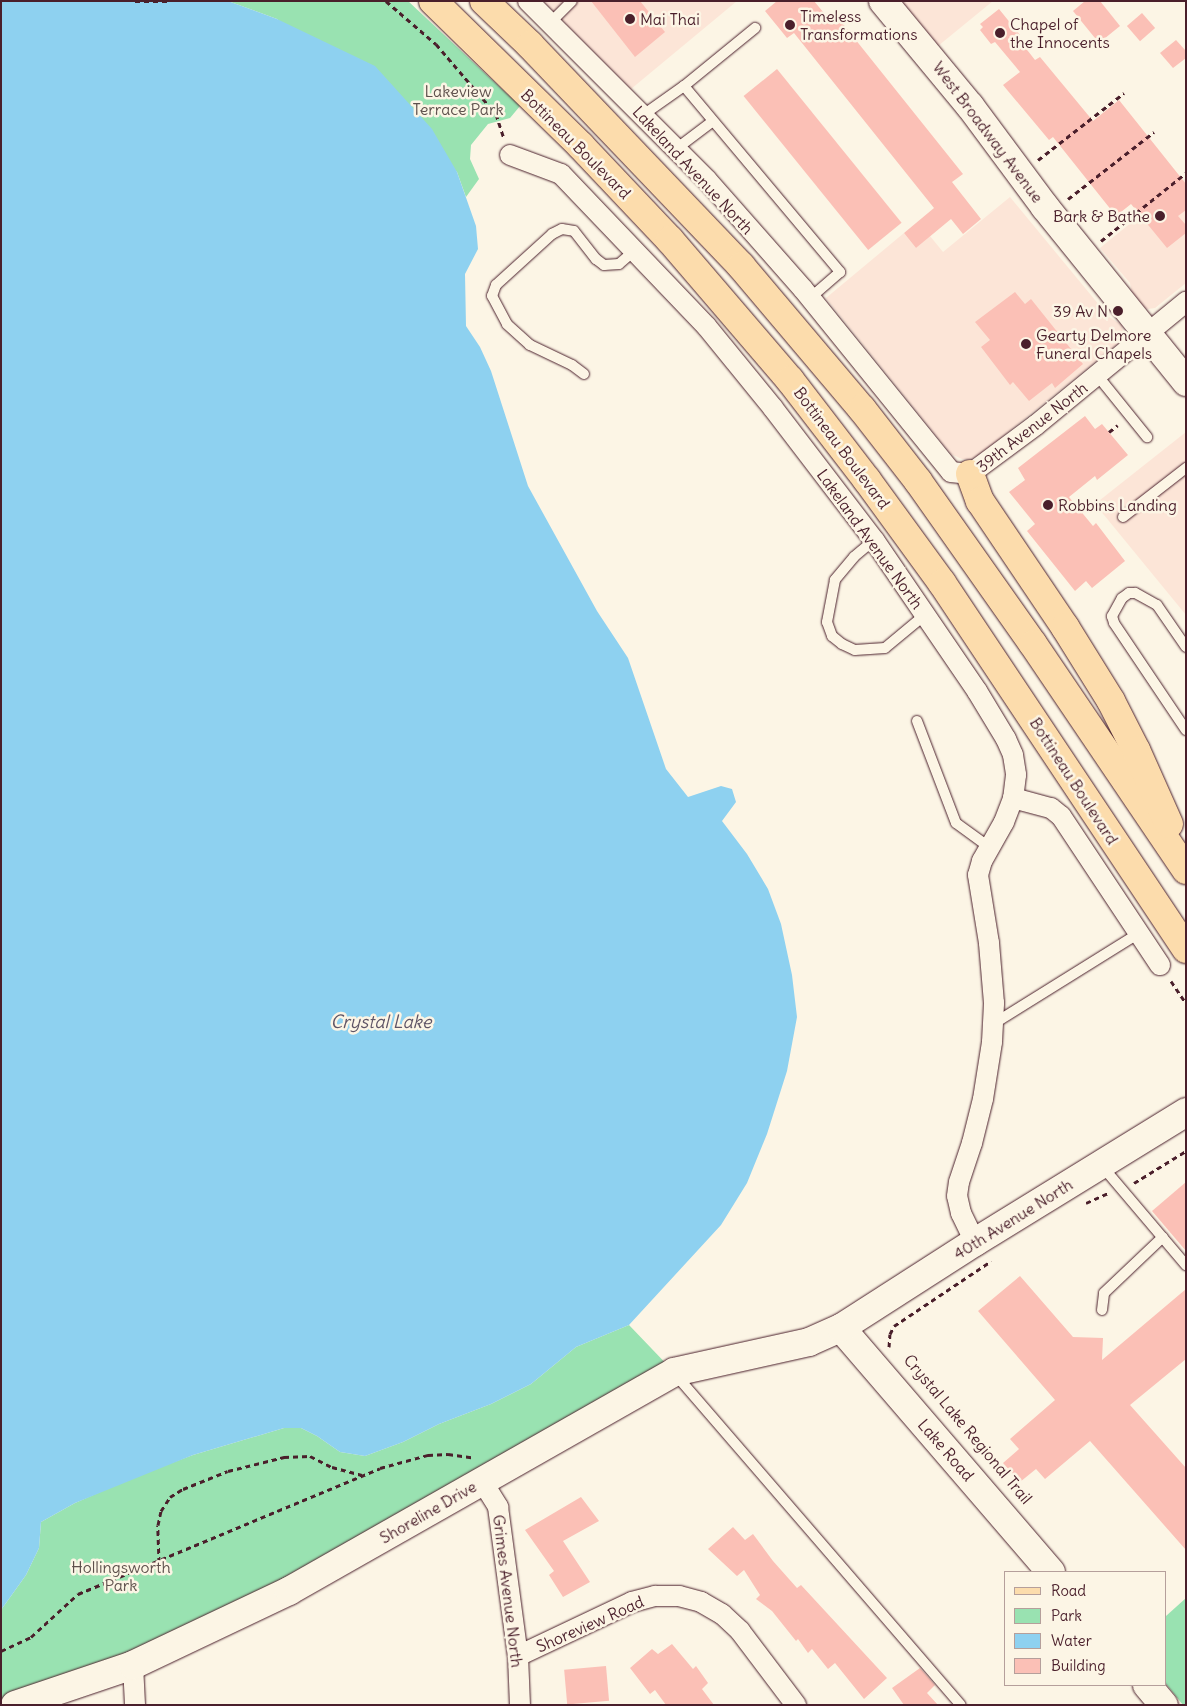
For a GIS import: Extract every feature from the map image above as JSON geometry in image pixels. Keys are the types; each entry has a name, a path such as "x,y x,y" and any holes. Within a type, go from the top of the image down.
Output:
{"main road":[{"name":"Bottineau Boulevard","path":"433,1 581,146 670,240 790,380 867,480 942,583 1186,949"},
{"path":"484,1 543,59 741,266 862,409 918,480 1186,869"},
{"path":"970,474 980,501 1111,701 1136,750 1186,869"}],"street":[{"name":"Lakeland Avenue North","path":"528,1 707,180 810,298 951,472 970,474"},
{"name":"West Broadway Avenue","path":"883,1 970,106 1045,207 1186,382"},
{"name":"Lakeland Avenue North","path":"510,155 561,174 707,328 874,540 926,614 1006,739 1013,755 1016,775 1014,798 1004,822 989,847 978,875 989,943 994,1003 993,1024 984,1098 959,1182 957,1196 961,1214 984,1251"},
{"name":"39th Avenue North","path":"970,474 1036,425 1186,302"},
{"path":"1014,798 1051,808 1061,816 1160,965"},
{"name":"40th Avenue North","path":"841,1328 984,1251 1101,1165 1183,1120"},
{"name":"Shoreline Drive","path":"15,1705 133,1665 289,1591 482,1468 674,1372 809,1342 841,1328"},
{"name":"Lake Road","path":"841,1328 1050,1571"},
{"name":"Grimes Avenue North","path":"482,1468 498,1508 518,1656 520,1705"},
{"name":"Shoreview Road","path":"518,1656 632,1602 655,1596 679,1596 701,1602 722,1614 740,1631 796,1705"},
{"path":"133,1665 135,1705"},
{"path":"1148,1686 1164,1705"}],"lane":[{"path":"550,23 572,1"},
{"path":"643,115 684,86 755,28"},
{"path":"684,86 840,272 810,298"},
{"path":"676,149 713,121"},
{"path":"584,374 572,365 530,345 507,324 492,296 496,285 552,234 562,228 574,231 596,259 604,265 619,264 635,250"},
{"path":"1097,376 1147,437"},
{"path":"1123,517 1186,468"},
{"path":"874,540 854,557 834,580 828,622 832,636 842,644 855,650 885,648 926,614"},
{"path":"1186,647 1157,605 1135,593 1129,593 1122,598 1112,616 1114,623 1186,730"},
{"path":"917,721 956,824 989,847"},
{"path":"993,1024 1139,933"},
{"path":"1101,1165 1186,1264"},
{"path":"1102,1310 1104,1293 1163,1237"},
{"path":"674,1372 961,1705"}],"path":[{"path":"135,1 167,1"},
{"path":"386,1 436,44 496,114 510,155"},
{"path":"1036,161 1124,93"},
{"path":"1067,200 1154,132"},
{"path":"1101,241 1186,173"},
{"path":"1160,965 1186,1003"},
{"path":"1083,1205 1132,1184 1186,1151"},
{"name":"Crystal Lake Regional Trail","path":"890,1353 888,1344 894,1326 984,1251"},
{"path":"1,1652 31,1638 78,1594 133,1570 159,1562 380,1468 428,1455 448,1454 475,1458 482,1468"},
{"path":"159,1562 158,1525 161,1511 170,1497 183,1489 228,1471 284,1457 310,1456 332,1467 362,1475"}],"shaded area":[{"path":"543,1 737,1 631,89"},
{"path":"901,1 993,1 938,46"},
{"path":"1186,178 1186,283 1155,308 1148,309 1142,307 1132,294 1130,283 1100,248"},
{"path":"1010,197 1109,317 1122,325 1124,339 978,456 971,459 962,459 951,454 826,298 904,233 916,248 930,236 943,252"},
{"path":"1186,432 1186,615 1095,504"}],"green space":[{"name":"Lakeview Terrace Park","path":"228,1 408,1 520,106 510,118 488,124 471,145 470,159 479,179 466,197 457,172 277,19"},
{"name":"Hollingsworth Park","path":"629,1325 674,1372 289,1591 15,1705 1,1705 1,1610 26,1575 39,1548 41,1522 75,1503 139,1475 193,1455 284,1428 301,1428 317,1436 340,1452 365,1456 403,1442 439,1424 491,1404 531,1384 576,1347"},
{"path":"1186,1598 1186,1705 1183,1705 1167,1685 1167,1615"}],"water":[{"name":"Crystal Lake","path":"1,1 228,1 277,19 375,66 432,129 457,172 476,226 478,249 465,274 466,326 480,347 491,371 528,486 597,611 628,658 666,769 688,797 721,786 732,789 736,802 722,821 747,854 768,889 781,924 792,975 797,1017 787,1071 767,1134 747,1183 721,1225 629,1325 576,1347 531,1384 491,1404 439,1424 403,1442 365,1456 340,1452 317,1436 301,1428 284,1428 193,1455 75,1503 41,1522 39,1548 26,1575 1,1610"}],"building":[{"name":"Mai Thai","path":"591,1 640,1 665,32 635,57"},
{"path":"777,1 814,1 833,24 839,19 963,174 952,182 981,219 963,234 951,219 916,248 904,233 934,208 794,33 787,38 765,11"},
{"path":"1085,1 1100,1 1120,26 1099,43 1073,11"},
{"path":"999,9 1020,35 1017,37 1035,60 1040,57 1093,121 1119,100 1186,184 1186,210 1178,216 1186,225 1186,233 1167,248 1131,204 1116,216 1053,137 1049,140 1003,85 1020,72 995,42 991,44 980,30 983,27 980,24"},
{"path":"1142,13 1155,28 1140,41 1127,26"},
{"path":"1176,40 1186,51 1186,58 1173,68 1160,53"},
{"path":"777,69 902,223 868,250 744,96"},
{"name":"Gearty Delmore Funeral Chapels","path":"1015,292 1025,304 1031,299 1083,364 1055,388 1052,383 1029,401 1013,382 1010,385 981,347 990,340 975,322"},
{"name":"Robbins Landing","path":"1085,416 1095,429 1102,424 1128,455 1097,480 1095,476 1069,497 1093,526 1096,523 1125,561 1092,588 1086,581 1075,591 1027,531 1035,524 1009,492 1025,480 1018,468"},
{"path":"1186,1182 1186,1251 1152,1211"},
{"path":"1020,1276 1073,1337 1103,1338 1102,1360 1186,1289 1186,1359 1130,1405 1186,1468 1186,1550 1090,1441 1045,1479 1036,1469 1020,1482 1003,1463 1019,1449 1010,1439 1055,1400 978,1311"},
{"path":"581,1497 599,1521 563,1541 590,1582 563,1597 549,1575 554,1571 525,1530"},
{"path":"733,1527 745,1540 753,1534 773,1561 797,1588 801,1585 887,1678 864,1699 835,1663 828,1669 812,1649 808,1653 798,1639 796,1641 772,1611 756,1599 760,1595 744,1570 737,1576 708,1549"},
{"path":"672,1644 693,1669 696,1666 708,1683 702,1689 714,1705 666,1705 655,1690 650,1694 630,1668 652,1649 658,1654"},
{"path":"606,1666 609,1701 567,1705 564,1670"},
{"path":"920,1668 935,1685 927,1693 938,1705 904,1705 892,1688"}],"place":[{"name":"Mai Thai","path":"630,19"},
{"name":"Timeless Transformations","path":"790,25"},
{"name":"Chapel of the Innocents","path":"1000,33"},
{"name":"Bark & Bathe","path":"1160,216"},
{"name":"39 Av N","path":"1118,311"},
{"name":"Gearty Delmore Funeral Chapels","path":"1026,344"},
{"name":"Robbins Landing","path":"1048,505"}]}
